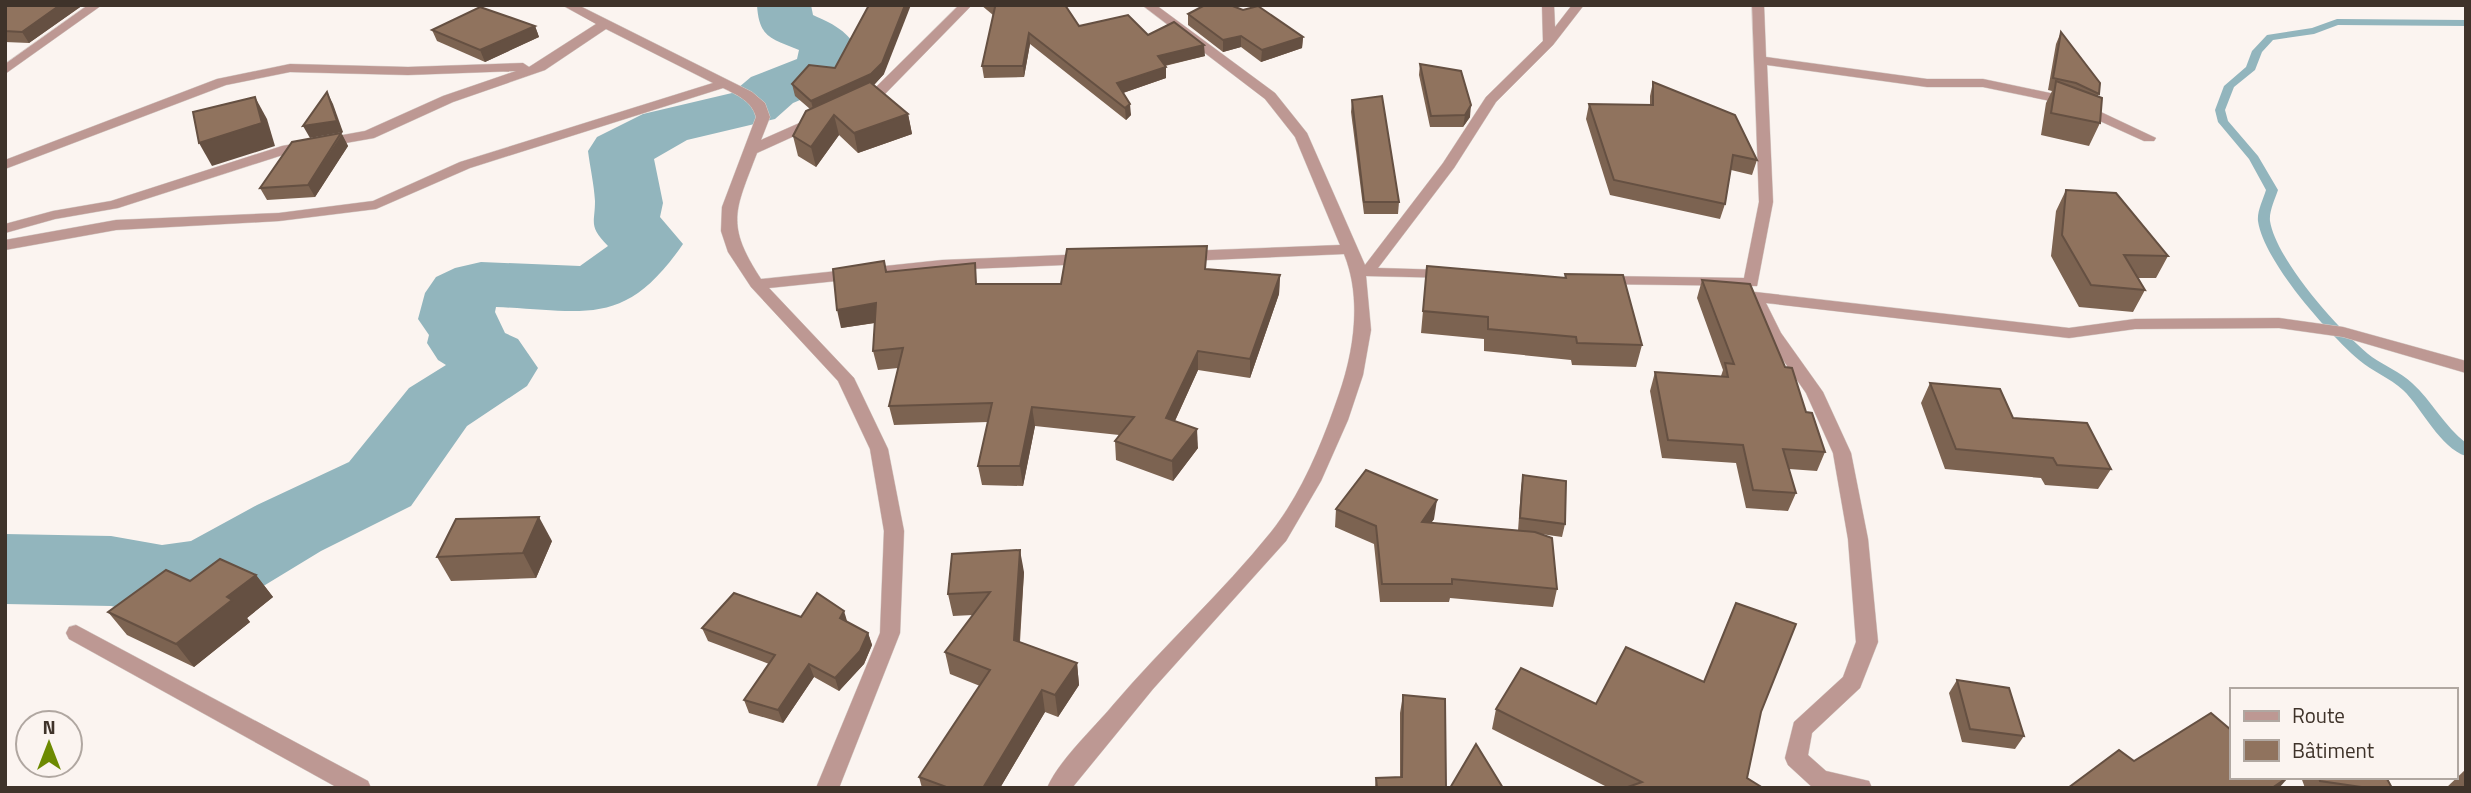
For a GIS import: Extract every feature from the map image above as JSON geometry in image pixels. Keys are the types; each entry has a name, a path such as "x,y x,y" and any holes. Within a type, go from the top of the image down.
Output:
{"street":[{"path":"5,70 96,5"},
{"path":"568,5 603,25 726,83 757,103 763,117 729,207 729,231 736,252 757,284 845,378 879,449 894,531 890,633 827,788"},
{"path":"751,150 880,91 966,5"},
{"path":"1058,788 1145,683 1279,536 1312,481 1339,420 1354,374 1363,330 1362,269 1350,248 1302,136 1270,96 1148,5"},
{"path":"1548,5 1549,42"},
{"path":"1362,269 1449,164 1491,100 1549,42 1578,5"},
{"path":"1758,5 1766,202 1753,290 1773,334 1814,392 1842,453 1858,539 1867,642 1852,682 1802,729 1796,758 1820,779 1861,788"},
{"path":"5,229 53,215 114,205 287,149 369,135 447,99 540,67 603,25"},
{"path":"1760,60 1927,83 1983,83 2064,100 2149,138"},
{"path":"5,165 222,82 290,68 408,71 540,67"},
{"path":"5,245 116,225 279,217 376,205 464,165 726,83"},
{"path":"1163,257 1350,248"},
{"path":"757,284 942,265 1107,259"},
{"path":"1362,269 1462,275"},
{"path":"1583,280 1753,290 2069,333 2135,324 2279,323 2343,332 2466,367"},
{"path":"76,633 360,788"}],"building":[{"path":"5,5 60,5 22,32 5,31"},
{"path":"869,5 905,5 882,63 871,74 811,101 792,84 809,65 835,68"},
{"path":"993,5 1065,5 1079,26 1128,15 1148,35 1174,22 1204,45 1158,56 1166,67 1117,83 1130,104 1125,108 1029,33 1023,66 982,66 995,7"},
{"path":"1205,5 1230,5 1243,10 1258,6 1303,37 1262,50 1241,36 1223,40 1188,14"},
{"path":"480,7 535,26 480,50 432,30"},
{"path":"2061,32 2100,83 2099,94 2076,83 2053,78"},
{"path":"1420,64 1461,71 1471,105 1465,115 1431,116"},
{"path":"2056,81 2102,98 2100,123 2051,113"},
{"path":"870,82 908,114 854,133 834,115 811,147 793,136 806,111"},
{"path":"1653,82 1735,115 1757,160 1733,155 1725,204 1614,180 1589,104 1653,105"},
{"path":"327,92 337,121 303,126"},
{"path":"1382,96 1399,202 1364,202 1352,100"},
{"path":"255,97 262,123 199,143 193,112"},
{"path":"341,133 308,185 260,188 292,142"},
{"path":"2066,190 2116,193 2168,256 2124,255 2145,290 2091,285 2062,235"},
{"path":"1207,246 1205,269 1280,275 1250,359 1198,351 1166,418 1197,429 1172,461 1115,441 1134,417 1032,407 1020,466 978,466 992,403 889,406 903,348 873,351 876,303 837,310 833,269 884,261 886,272 975,263 976,284 1061,284 1067,249"},
{"path":"1427,266 1566,278 1565,274 1623,275 1642,345 1577,343 1576,337 1488,329 1488,317 1423,311"},
{"path":"1702,280 1750,284 1785,367 1792,368 1806,412 1812,413 1825,452 1783,449 1796,493 1753,490 1743,445 1668,440 1655,372 1728,377 1725,363 1734,364"},
{"path":"1930,383 2000,389 2013,418 2087,423 2111,469 2057,465 2053,458 1956,449"},
{"path":"1366,470 1437,500 1422,522 1535,532 1552,538 1557,589 1452,579 1452,584 1382,584 1376,526 1336,509"},
{"path":"1523,475 1566,481 1565,524 1520,518"},
{"path":"539,517 523,553 437,557 456,519"},
{"path":"1020,550 1014,640 1077,663 1055,695 1042,690 983,788 949,788 919,777 990,670 945,652 990,592 948,594 952,554"},
{"path":"220,559 256,575 227,597 232,600 176,644 108,612 166,570 190,581"},
{"path":"734,593 801,617 817,593 844,611 840,618 868,633 860,651 835,678 809,664 778,710 744,700 775,655 702,628"},
{"path":"1736,603 1796,624 1761,712 1747,778 1763,788 1630,788 1628,787 1642,782 1496,709 1521,668 1596,704 1626,647 1704,682"},
{"path":"1957,680 2009,688 2024,736 1970,729"},
{"path":"1403,695 1445,699 1446,788 1377,788 1376,778 1402,777"},
{"path":"2211,713 2230,729 2230,779 2285,779 2272,788 2068,788 2119,750 2134,761"},
{"path":"1476,744 1503,788 1450,788"},
{"path":"2387,779 2392,788 2368,788 2320,781"}],"waterway":[{"path":"5,569 111,571 162,581 209,574 289,528 380,484 438,407 499,368 490,357 465,343 468,329 456,319 462,293 481,284 595,289 628,267 648,244 630,229 626,217 629,203 620,151 665,127 753,106 772,90 817,72 825,63 828,47 823,40 786,24 784,5"},
{"path":"2466,23 2337,22 2314,31 2270,37 2257,51 2251,68 2229,86 2220,110 2223,122 2254,158 2272,190 2264,221 2278,255 2291,274 2321,314 2352,346 2370,362 2409,388 2450,437 2466,451"}]}
